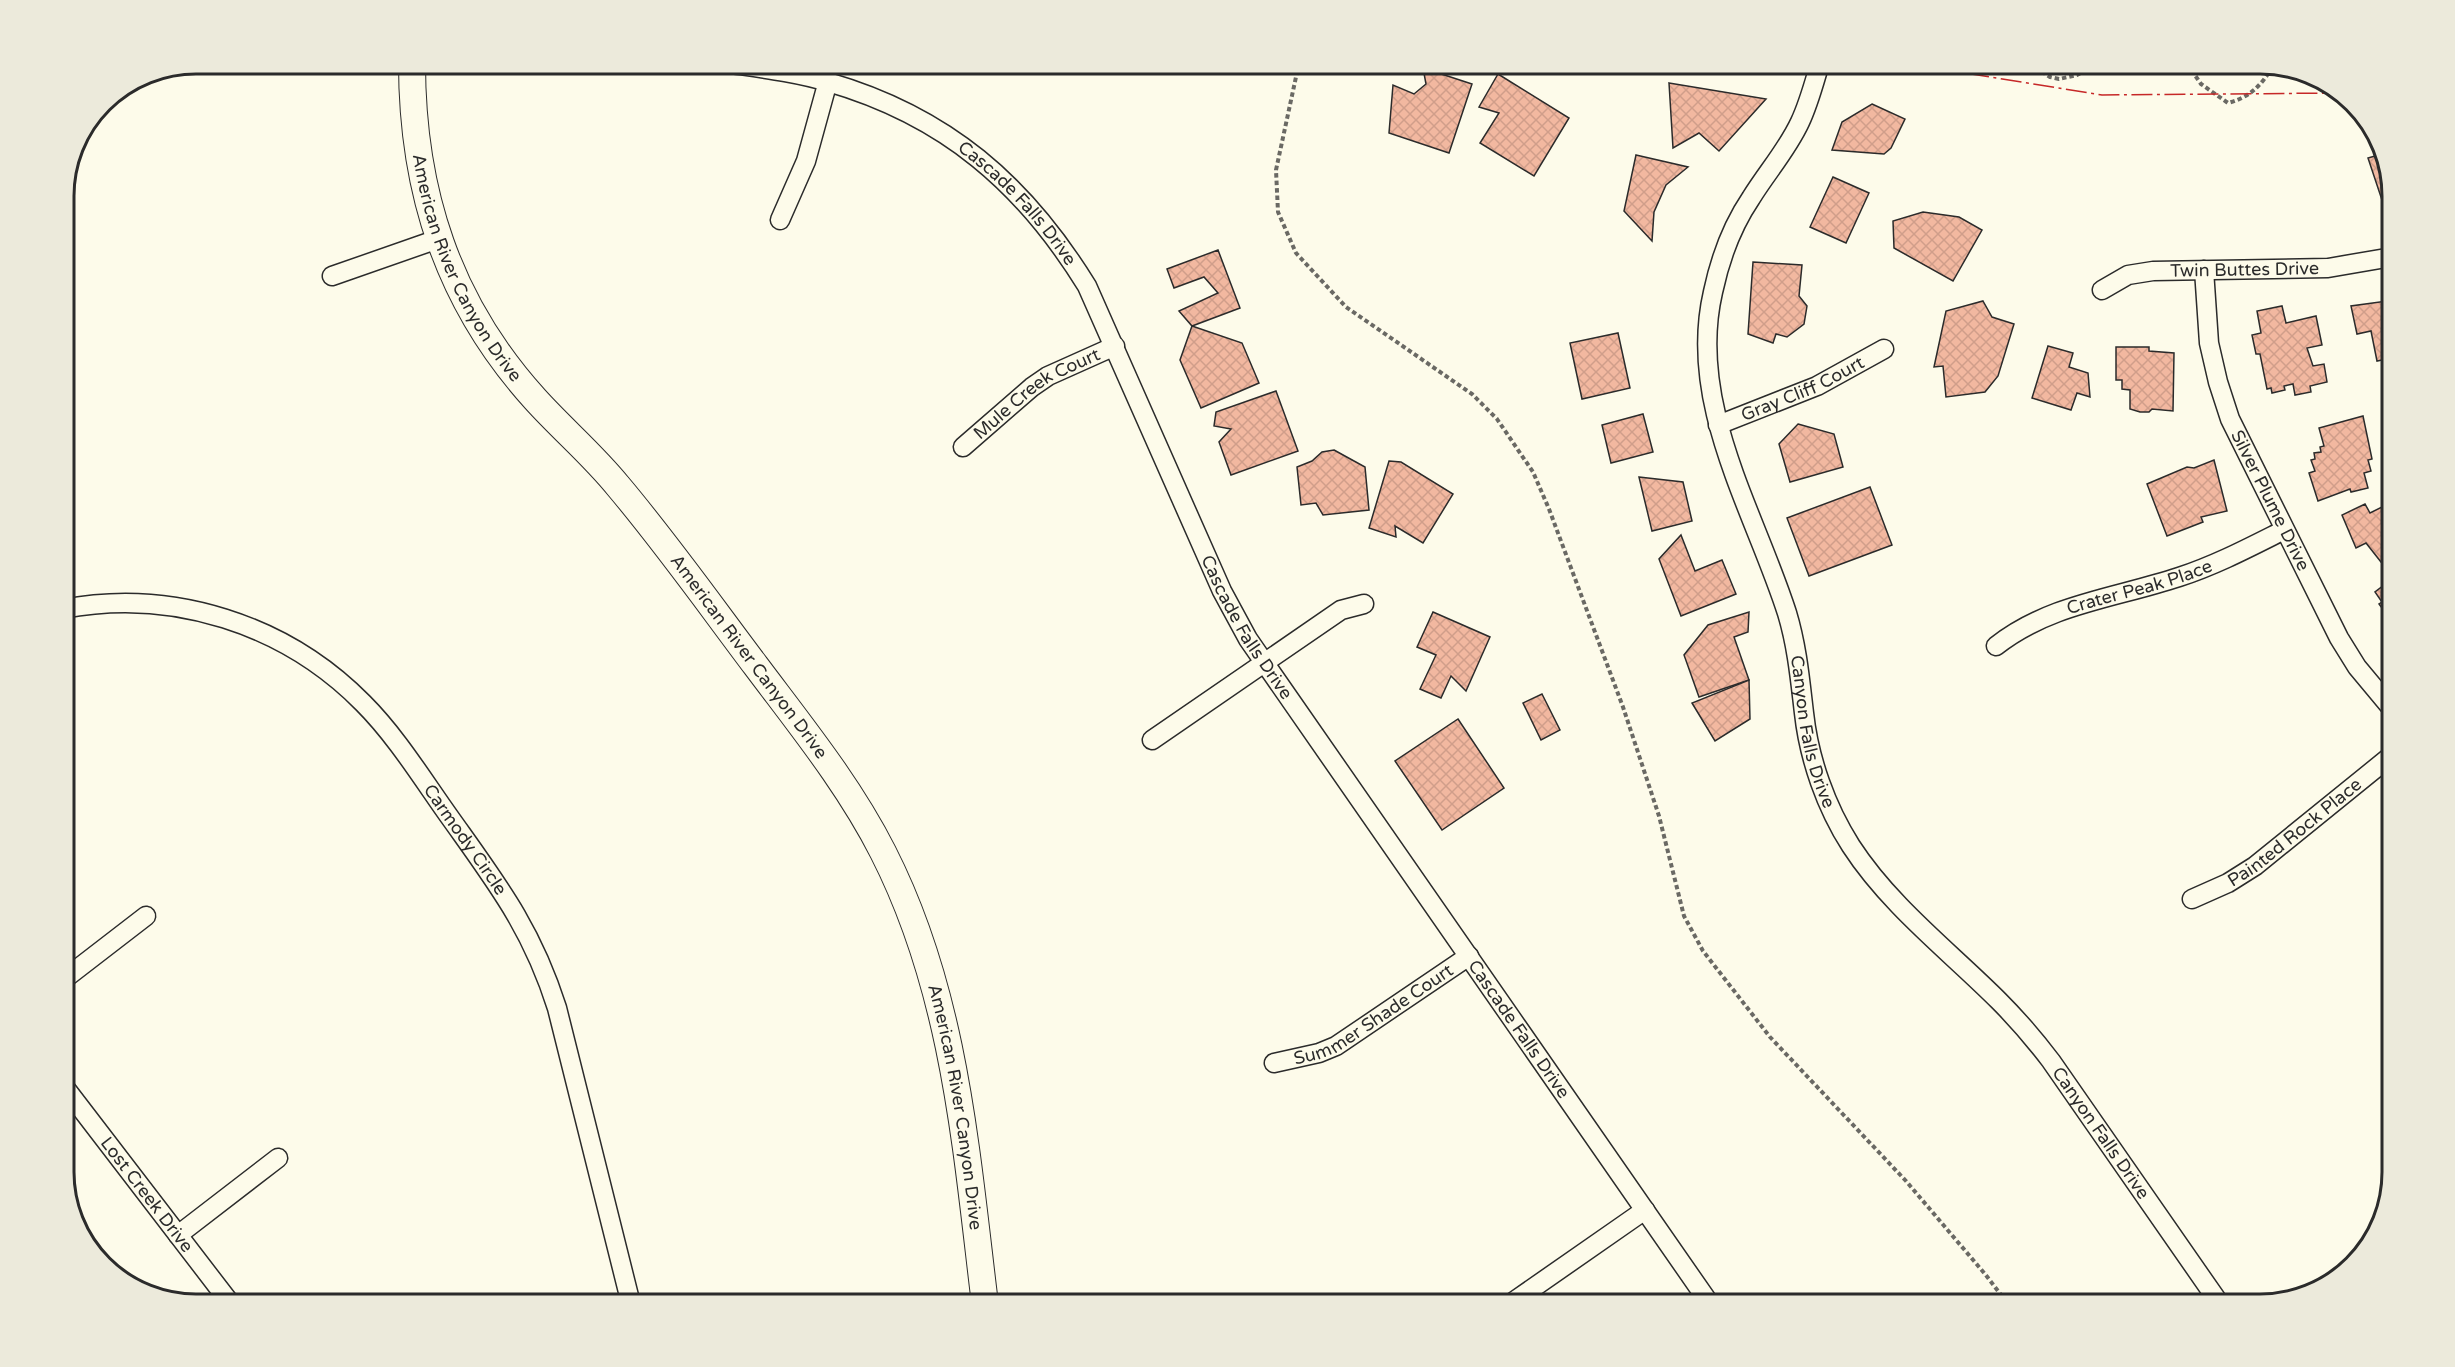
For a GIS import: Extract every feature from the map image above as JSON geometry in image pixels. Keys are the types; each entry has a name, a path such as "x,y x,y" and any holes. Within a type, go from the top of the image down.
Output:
{"street":[{"name":"American River Canyon Drive","path":"412,74 412,115 419,163 438,238 459,288 504,362 536,400 607,472 645,518 828,762 883,852 924,948 949,1039 960,1101 984,1294"},
{"name":"Cascade Falls Drive","path":"788,74 828,81 870,96 939,130 984,162 1017,192 1064,249 1087,286 1115,346 1222,591 1264,662 1703,1294"},
{"name":"Canyon Falls Drive","path":"1817,74 1811,97 1799,124 1736,224 1724,251 1712,293 1707,352 1711,396 1718,425 1787,614 1795,647 1810,749 1820,782 1849,844 1869,872 1904,910 2026,1030 2051,1061 2213,1294"},
{"path":"780,219 806,161 828,81"},
{"path":"332,276 438,238"},
{"name":"Twin Buttes Drive","path":"2102,290 2115,281 2153,271 2328,268 2381,259"},
{"name":"Silver Plume Drive","path":"2204,270 2209,343 2218,382 2238,437 2339,638 2357,667 2382,696"},
{"name":"Mule Creek Court","path":"963,447 1040,381 1115,346"},
{"name":"Gray Cliff Court","path":"1718,425 1817,386 1884,349"},
{"name":"Crater Peak Place","path":"1996,646 2033,621 2058,610 2179,577 2216,563 2284,530"},
{"name":"Carmody Circle","path":"74,608 134,603 168,605 235,621 267,634 312,659 339,680 386,730 509,900 538,952 557,1008 628,1294"},
{"path":"1152,740 1341,610 1364,604"},
{"name":"Painted Rock Place","path":"2192,899 2228,883 2255,866 2382,763"},
{"path":"74,972 146,916"},
{"name":"Summer Shade Court","path":"1274,1063 1319,1053 1336,1046 1468,956"},
{"name":"Lost Creek Drive","path":"74,1099 223,1294"},
{"path":"178,1235 278,1158"},
{"path":"1524,1294 1645,1210"}],"path":[{"path":"1297,74 1276,170 1278,212 1296,252 1346,307 1472,394 1497,419 1533,472 1549,508 1623,707 1659,816 1684,916 1703,951 1770,1037 1906,1181 2000,1294"},
{"path":"2046,74 2059,79 2079,74"},
{"path":"2194,74 2201,84 2228,103 2246,98 2263,82 2267,74"}],"building":[{"path":"1424,74 1441,74 1472,84 1449,153 1389,133 1393,85 1414,94 1426,84"},
{"path":"1498,74 1569,118 1534,176 1480,143 1499,113 1479,107"},
{"path":"1669,83 1766,99 1719,151 1699,133 1673,148"},
{"path":"1872,104 1905,119 1891,148 1884,154 1832,150 1842,122"},
{"path":"1636,155 1688,167 1666,185 1654,212 1652,241 1624,211"},
{"path":"2375,156 2381,197 2368,158"},
{"path":"1833,177 1869,193 1846,243 1810,227"},
{"path":"1923,212 1959,217 1982,230 1953,281 1894,248 1893,221"},
{"path":"1218,250 1240,308 1192,326 1179,311 1218,293 1204,277 1174,288 1167,269"},
{"path":"1753,262 1802,265 1799,296 1807,306 1804,324 1787,337 1776,334 1773,343 1748,334"},
{"path":"1983,301 1992,317 2014,324 1998,376 1985,392 1946,397 1943,366 1934,367 1946,311"},
{"path":"2381,302 2381,360 2377,361 2371,331 2357,334 2351,306"},
{"path":"2282,306 2286,323 2316,316 2322,345 2307,348 2313,366 2324,364 2327,382 2310,386 2311,392 2295,395 2293,384 2284,386 2285,390 2272,393 2271,388 2267,389 2260,354 2256,354 2252,335 2261,333 2257,311"},
{"path":"1192,326 1242,343 1259,383 1201,408 1180,360"},
{"path":"1618,333 1630,388 1582,399 1570,343"},
{"path":"2048,346 2073,353 2069,367 2088,373 2090,397 2077,393 2071,410 2032,398"},
{"path":"2116,347 2149,347 2149,351 2174,353 2173,411 2152,409 2149,412 2140,412 2130,409 2130,390 2122,389 2122,380 2116,380"},
{"path":"1276,391 1298,451 1231,475 1219,442 1231,429 1214,426 1216,412"},
{"path":"1643,414 1653,452 1611,463 1602,425"},
{"path":"2363,416 2372,459 2368,460 2371,471 2364,473 2368,488 2351,492 2350,489 2318,501 2309,473 2315,471 2311,460 2315,459 2314,453 2321,452 2320,447 2324,446 2319,428"},
{"path":"1798,424 1834,434 1843,467 1790,482 1779,444"},
{"path":"1334,450 1365,467 1369,510 1323,515 1316,503 1301,505 1297,467 1312,461 1322,452"},
{"path":"2214,460 2227,511 2201,517 2203,522 2167,536 2147,484 2187,467 2194,468"},
{"path":"1389,461 1401,462 1453,494 1423,543 1395,526 1396,537 1369,528"},
{"path":"1639,477 1683,482 1692,521 1652,531"},
{"path":"1870,487 1892,545 1809,576 1787,518"},
{"path":"2365,504 2370,513 2381,507 2381,562 2366,543 2356,548 2342,515"},
{"path":"1681,535 1695,571 1722,560 1736,594 1681,616 1659,559"},
{"path":"2381,587 2381,601 2375,592"},
{"path":"1433,612 1490,637 1466,691 1451,676 1441,698 1420,689 1436,655 1417,647"},
{"path":"1749,612 1748,632 1734,637 1749,680 1699,697 1684,655 1708,625"},
{"path":"1749,680 1750,719 1715,741 1692,703"},
{"path":"1542,694 1560,730 1541,740 1523,703"},
{"path":"1458,719 1504,788 1442,830 1395,761"}],"power":[{"path":"1971,74 2102,95 2325,93"}]}
